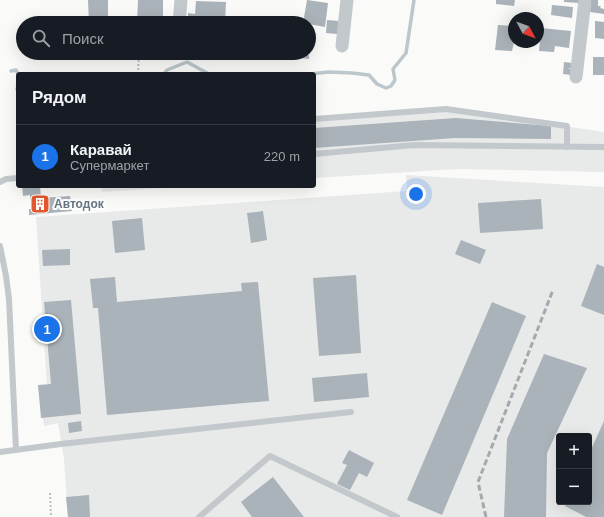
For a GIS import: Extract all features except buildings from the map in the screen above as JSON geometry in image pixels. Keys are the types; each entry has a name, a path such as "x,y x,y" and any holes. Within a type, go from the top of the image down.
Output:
{"street":[{"path":"180,16 181,0"},
{"path":"342,46 347,0"},
{"path":"576,77 585,0"}],"lane":[{"path":"316,119 446,109 567,126 567,147"},
{"path":"316,154 414,145 604,147"},
{"path":"0,182 6,179 16,178"},
{"path":"0,246 10,299 16,450"},
{"path":"0,452 351,412"},
{"path":"200,517 270,456 397,517"}],"path":[{"path":"138,72 139,60"},
{"path":"50,493 51,517"}],"shaded area":[{"path":"456,110 604,132 604,172 457,169 316,178 316,121"},
{"path":"406,175 604,187 604,517 68,517 64,459 58,423 44,426 38,387 47,386 36,217 407,191"},
{"path":"101,188 163,188 102,192"}],"waterway":[{"path":"316,73 329,72 369,75 377,84 386,88 391,86 395,80 393,69 406,53 414,0"},
{"path":"166,72 187,62 205,72"},
{"path":"11,71 16,70 17,72"}],"railway":[{"path":"486,517 478,482 553,290"}],"place":[{"name":"Автодок","path":"40,204"},
{"name":"Каравай","path":"47,329"}]}
